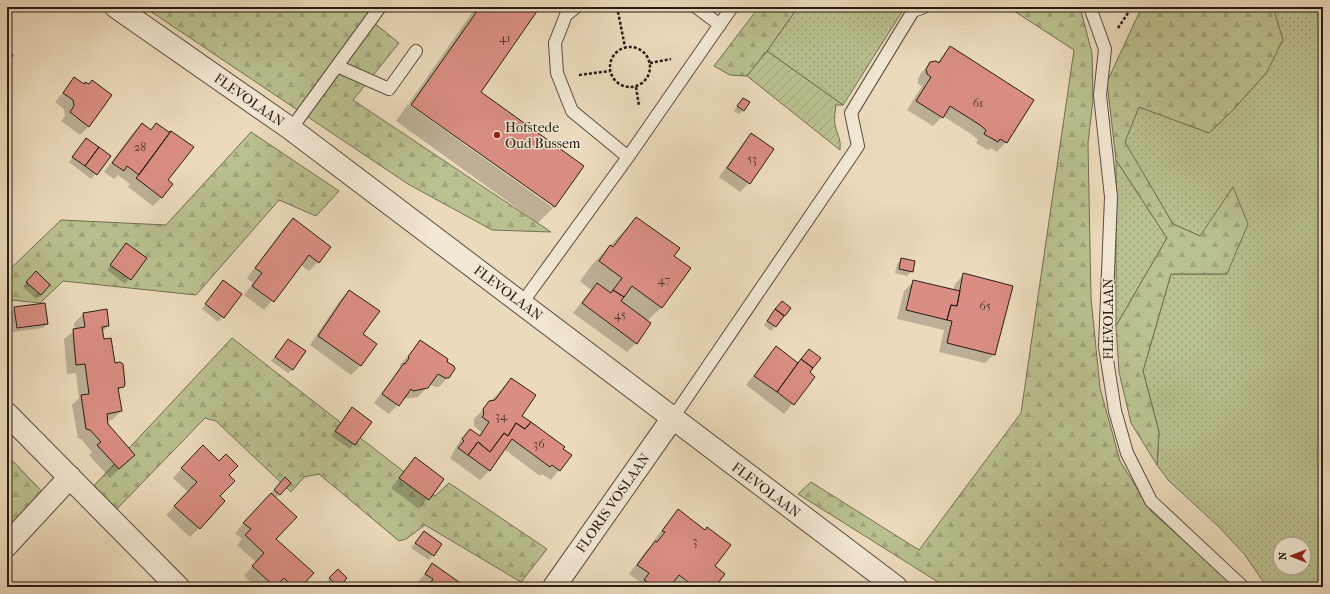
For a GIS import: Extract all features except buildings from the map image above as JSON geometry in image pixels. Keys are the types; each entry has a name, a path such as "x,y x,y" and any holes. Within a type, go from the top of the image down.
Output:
{"street":[{"name":"FLEVOLAAN","path":"116,7 291,129 522,303 672,419 896,587"},
{"path":"7,414 178,587"},
{"name":"FLORIS VOSLAAN","path":"554,587 672,419"},
{"path":"7,546 70,477"}],"lane":[{"path":"291,129 380,7"},
{"path":"576,7 566,15 555,43 558,78 572,111 628,157"},
{"path":"696,7 720,25"},
{"path":"522,303 628,157 732,7"},
{"path":"672,419 858,146 851,113 913,12 924,7"},
{"name":"FLEVOLAAN","path":"1090,7 1105,49 1100,94 1111,197 1105,347 1115,411 1127,453 1151,500 1243,587"},
{"path":"337,66 389,89 416,51"}],"path":[{"path":"617,7 625,47"},
{"path":"625,47 633,47 640,50 647,55 650,62 647,77 643,83 636,87 628,88 620,85 613,79 610,71 612,56 625,47"},
{"path":"558,78 610,71"}],"green space":[{"path":"144,7 377,7 373,22 399,43 353,100 551,232 492,230 408,184"},
{"path":"759,7 798,7 767,51 747,76 730,75 714,66"},
{"path":"798,7 905,7 843,105 767,51"},
{"path":"1008,7 1080,7 1092,53 1093,100 1088,143 1091,298 1100,388 1120,461 1151,511 1235,587 946,587 798,494 811,482 919,550 1021,413 1074,50"},
{"path":"1144,7 1263,7 1274,10 1283,40 1267,72 1233,110 1209,133 1139,107 1125,142 1173,224 1200,236 1233,187 1248,224 1227,274 1171,274 1143,371 1159,432 1157,465 1131,423 1119,372 1116,326 1167,238 1116,160 1107,82 1139,13"},
{"path":"1263,7 1323,7 1323,587 1267,587 1245,555 1219,527 1169,481 1157,465 1159,432 1143,371 1171,274 1227,274 1200,236 1173,224 1124,142 1139,106 1209,133 1233,110 1267,72 1274,10"},
{"path":"767,51 843,105 836,105 835,115 835,125 840,150 747,76"},
{"path":"251,132 339,191 316,216 279,200 196,295 63,281 40,303 12,300 7,335 7,272 61,220 166,225"},
{"path":"1116,160 1167,238 1116,326"},
{"path":"232,338 435,496 449,483 547,549 521,582 425,525 406,539 399,541 319,474 304,477 291,492 216,421 205,418 112,514 89,491"},
{"path":"7,455 54,504 7,557"}],"place":[{"name":"Hofstede Oud Bussem","path":"497,135"}]}
